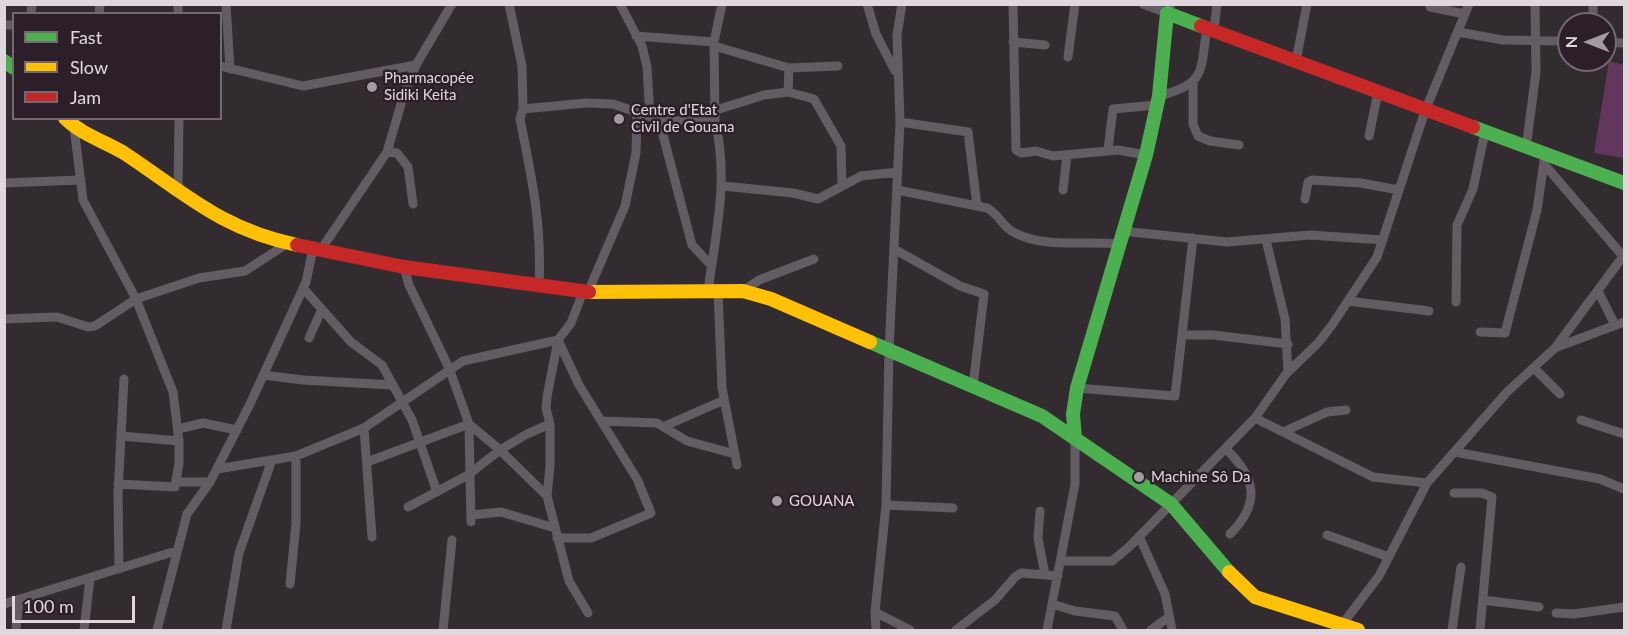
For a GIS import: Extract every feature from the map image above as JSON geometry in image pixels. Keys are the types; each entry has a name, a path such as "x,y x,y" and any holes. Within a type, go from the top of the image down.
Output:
{"street":[{"path":"226,4 225,67 303,86 416,65"},
{"path":"157,630 176,551 188,514 217,470 237,430 303,288 317,250 387,152 404,94 416,65 452,4"},
{"path":"509,4 522,66 523,109 520,119 537,201 541,243 539,285"},
{"path":"620,4 636,36 647,67 655,118 692,245 711,265"},
{"path":"722,4 714,44 714,116 721,146 723,186 711,265 724,400 737,465"},
{"path":"867,4 876,34 896,73"},
{"path":"876,630 875,612 886,505 889,350 900,122 896,73 897,35 902,4"},
{"path":"1013,4 1016,150 1067,156 1108,150 1131,151 1146,155"},
{"path":"1068,57 1075,4"},
{"path":"1143,4 1169,9 1211,29 1526,148 1545,160 1624,183"},
{"path":"1108,150 1113,109 1158,100 1183,90 1192,83 1200,72 1216,4"},
{"path":"1296,61 1307,4"},
{"path":"1061,561 1113,561 1226,449 1255,418 1288,372 1318,344 1377,257 1425,110 1469,4"},
{"path":"1526,148 1536,72 1535,4"},
{"path":"1430,7 1465,14"},
{"path":"1047,630 1075,484 1076,438 1073,414 1077,387 1146,155 1158,100 1169,9"},
{"path":"1458,32 1503,40 1557,41"},
{"path":"636,36 714,44 789,68 838,66"},
{"path":"1013,42 1046,45"},
{"path":"788,92 789,68"},
{"path":"1192,83 1193,124 1198,136 1210,141 1239,145"},
{"path":"523,109 586,103 613,104 655,118 714,116 764,95 788,92 814,99 841,146 842,186"},
{"path":"1369,136 1378,92"},
{"path":"588,613 568,581 547,496 550,424 546,408 547,398 558,340 571,323 626,206 636,153 638,113"},
{"path":"178,192 179,120"},
{"path":"900,122 968,132 977,207"},
{"path":"70,123 122,152 209,213 230,224 288,243 404,267 585,292 743,291 771,298 1042,416 1171,504 1227,570 1255,597 1335,627 1358,630"},
{"path":"70,123 83,200 136,299 173,392 179,441 175,487 118,484"},
{"path":"1456,302 1456,225 1473,189 1485,132"},
{"path":"387,152 397,153 408,167 412,204"},
{"path":"1063,190 1067,156"},
{"path":"1335,627 1368,593 1427,483 1507,392 1555,348 1623,255 1545,160"},
{"path":"1480,332 1505,333 1537,210 1545,160"},
{"path":"723,186 793,193 818,199 861,176 898,172"},
{"path":"4,183 81,180"},
{"path":"1305,199 1308,182 1312,180 1361,183 1399,190"},
{"path":"897,190 994,212 1007,229 1021,236 1057,242 1120,238 1193,238 1227,242 1310,235 1383,240"},
{"path":"1077,387 1175,396 1193,238"},
{"path":"1266,240 1285,319 1288,372"},
{"path":"4,319 57,317 88,327 95,326 136,299 199,278 244,271 288,243"},
{"path":"894,249 960,285 984,294 973,386"},
{"path":"743,291 759,280 814,259"},
{"path":"404,267 409,285 449,368 469,424 468,475 471,518 501,512 556,533 591,538 651,513 637,479 579,385 558,340"},
{"path":"303,288 351,342 382,365 420,442 437,492"},
{"path":"1555,348 1620,323 1598,291"},
{"path":"1348,301 1429,311"},
{"path":"309,338 322,309"},
{"path":"1182,335 1213,335 1288,344"},
{"path":"217,470 296,456 364,428 449,368 483,354 519,350 558,340"},
{"path":"1534,368 1560,394"},
{"path":"263,375 315,381 392,385"},
{"path":"119,569 118,484 124,379"},
{"path":"665,426 724,400"},
{"path":"1283,432 1327,412 1346,410"},
{"path":"1255,418 1373,477 1427,483"},
{"path":"602,421 641,420 665,426 703,447 735,453"},
{"path":"1581,420 1624,434"},
{"path":"177,429 203,423 237,430"},
{"path":"366,462 469,424"},
{"path":"469,424 500,450 547,496"},
{"path":"408,507 468,475 500,450 550,424"},
{"path":"364,428 372,537"},
{"path":"121,436 179,441"},
{"path":"1226,449 1247,474 1252,496 1251,504 1240,524 1230,534"},
{"path":"1455,452 1600,479 1624,489"},
{"path":"290,584 296,524 296,456"},
{"path":"226,630 239,553 272,460"},
{"path":"176,482 210,482"},
{"path":"1454,493 1482,493 1492,497 1480,630"},
{"path":"886,505 952,508"},
{"path":"1040,511 1038,537 1045,574"},
{"path":"1327,535 1389,557"},
{"path":"1139,536 1165,594 1172,630"},
{"path":"443,630 452,540"},
{"path":"4,603 176,551"},
{"path":"1452,630 1461,567"},
{"path":"956,630 995,600 1021,573 1058,576"},
{"path":"84,630 90,578"},
{"path":"16,630 19,599"},
{"path":"1483,600 1539,607"},
{"path":"1052,604 1075,611 1115,616 1122,630"},
{"path":"1556,613 1574,614 1624,607"},
{"path":"875,612 910,630"},
{"path":"1151,630 1169,617"}],"shaded area":[{"path":"1617,63 1624,65 1624,158 1594,153 1607,72 1617,72"}],"traffic: fast":[{"path":"1075,438 1073,414 1077,388 1146,155 1159,96 1167,13 1201,26"},
{"path":"4,61 12,67"},
{"path":"1473,127 1624,183"},
{"path":"870,342 1042,416 1171,504 1229,572"}],"traffic: slow":[{"path":"67,120 86,133 124,153 225,220 270,238 297,245"},
{"path":"589,292 743,291 771,299 870,342"},
{"path":"1229,572 1255,597 1358,630"}],"traffic: jam":[{"path":"1201,26 1473,127"},
{"path":"297,245 404,267 589,292"}],"place":[{"name":"Pharmacopée Sidiki Keita","path":"372,87"},
{"name":"Centre d'Etat Civil de Gouana","path":"619,119"},
{"name":"Machine Sô Da","path":"1139,477"},
{"name":"GOUANA","path":"777,501"}]}
